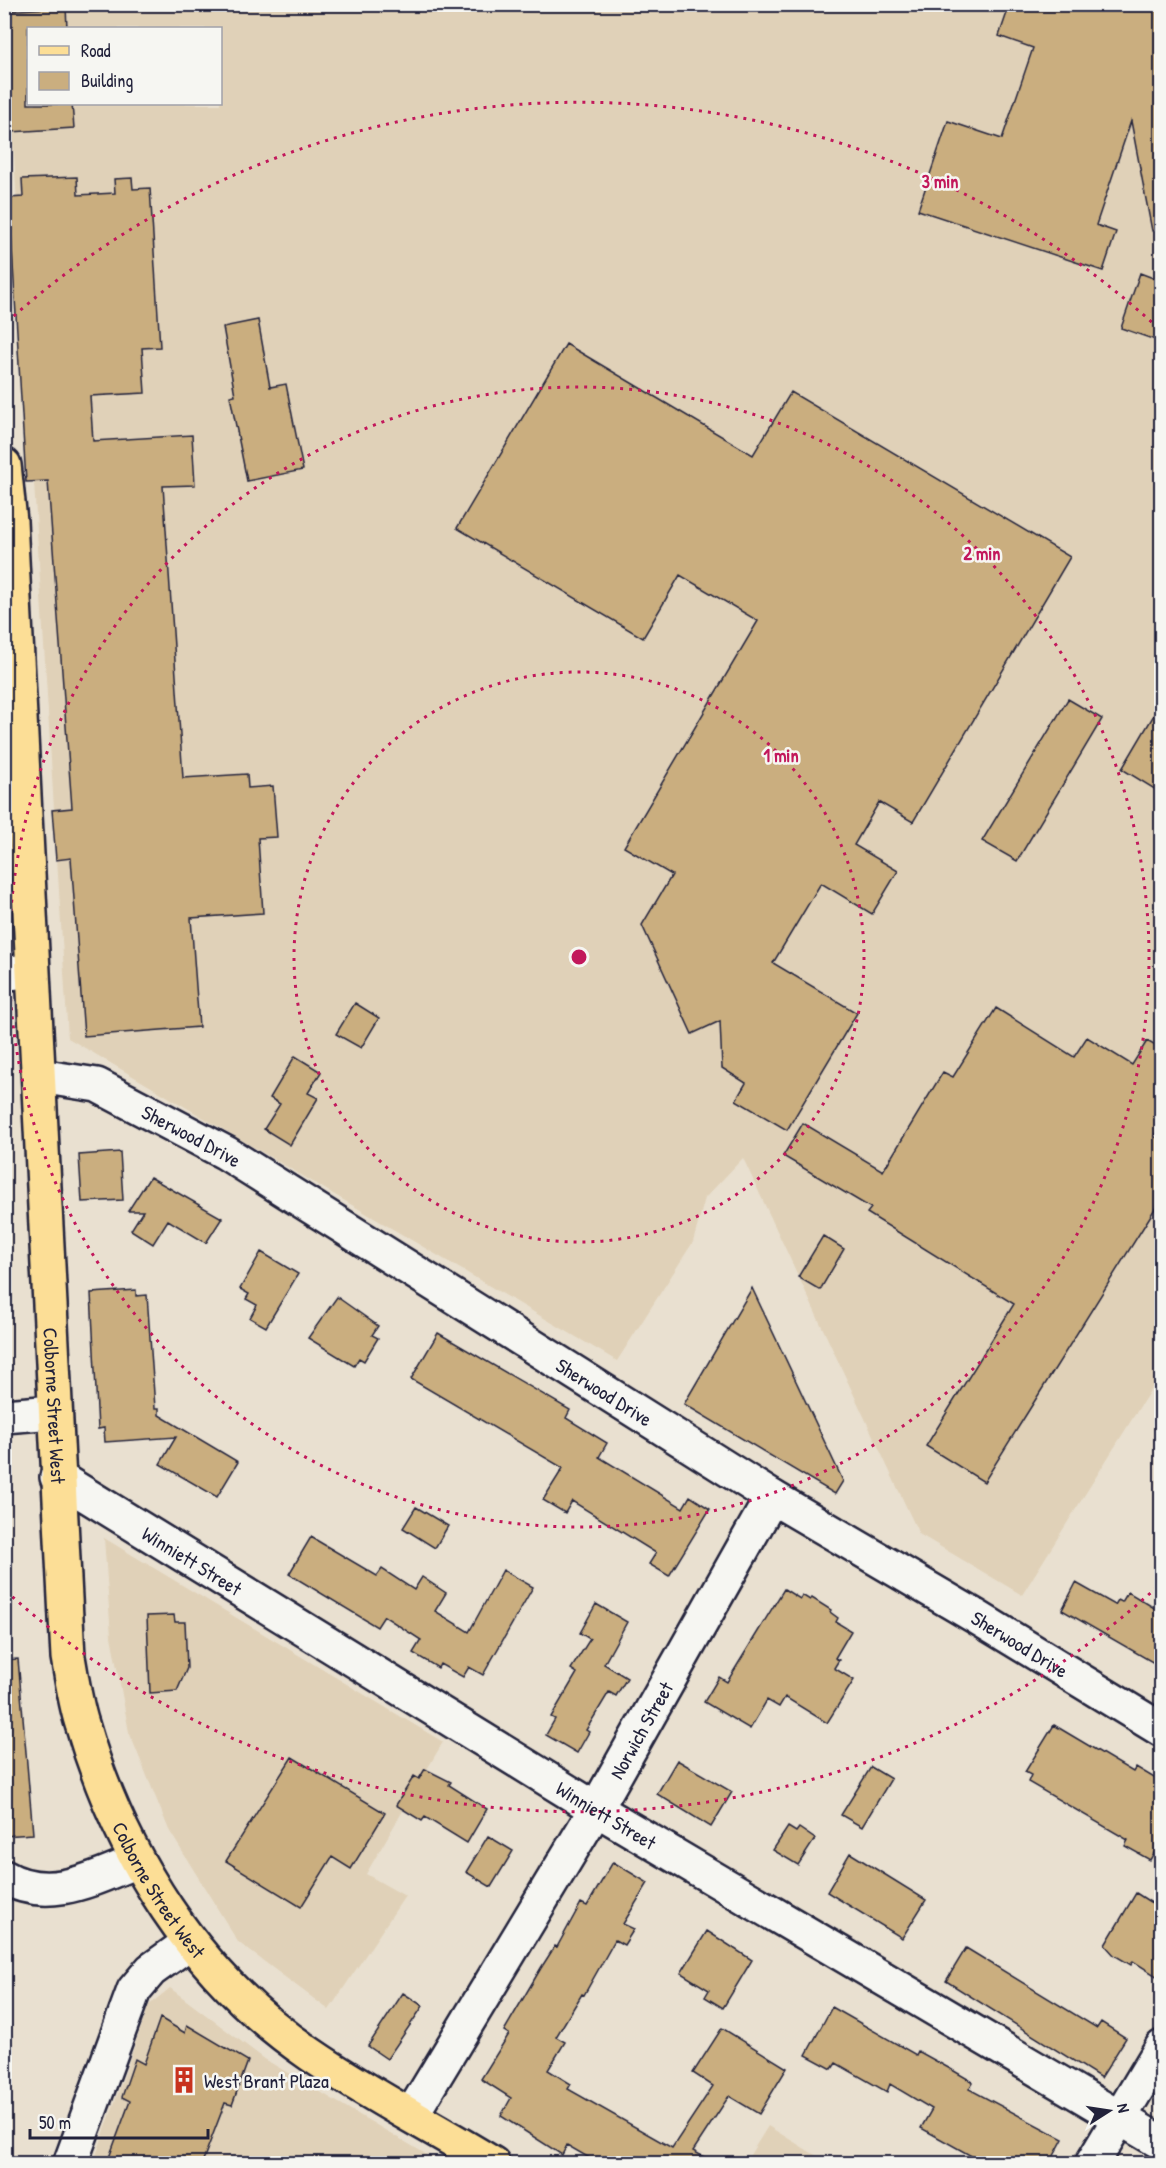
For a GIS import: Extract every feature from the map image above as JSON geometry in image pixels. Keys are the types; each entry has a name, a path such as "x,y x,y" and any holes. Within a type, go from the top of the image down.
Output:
{"main road":[{"name":"Colborne Street West","path":"4,465 18,972 39,1076 57,1477 68,1657 82,1724 137,1861 160,1900 190,1942 225,1982 309,2053 494,2163"}],"street":[{"name":"Sherwood Drive","path":"39,1076 97,1086 226,1153 772,1497 975,1616 1161,1730"},
{"path":"4,1416 54,1412"},
{"name":"Winniett Street","path":"57,1477 596,1809 1161,2143"},
{"name":"Norwich Street","path":"412,2114 596,1809 772,1497"},
{"path":"4,1877 26,1887 64,1888 137,1861"},
{"path":"70,2163 134,1990 151,1970 190,1942"},
{"path":"1092,2163 1161,2047"}],"shaded area":[{"path":"4,5 1161,5 1161,1373 1022,1595 919,1534 743,1158 705,1198 693,1242 617,1361 68,1038 11,106 5,67"},
{"path":"104,1538 443,1742 366,1874 405,1896 329,2010 238,1942 169,1830 129,1732 111,1636"},
{"path":"170,1988 266,2060 441,2163 93,2164 149,2005"},
{"path":"768,2126 828,2163 745,2163"}],"building":[{"path":"1010,4 1161,4 1161,230 1152,231 1131,121 1096,225 1116,232 1103,271 918,210 948,121 1002,139 1033,48 999,36"},
{"path":"66,7 67,27 27,27 27,105 72,105 74,128 11,132 4,11"},
{"path":"77,177 78,195 115,193 114,179 132,178 133,189 150,188 160,347 142,348 145,393 90,396 93,441 192,435 195,485 163,486 183,778 247,774 248,788 273,786 277,837 258,838 263,913 191,918 199,1027 84,1036 71,858 56,860 52,810 72,808 48,481 26,482 9,198 23,197 22,179"},
{"path":"1140,273 1161,281 1161,342 1121,328"},
{"path":"258,320 270,387 286,384 303,470 247,481 230,396 235,395 223,327"},
{"path":"566,344 753,455 791,392 1070,557 913,822 879,802 854,845 898,871 872,914 821,883 773,963 857,1013 787,1130 736,1100 746,1083 722,1068 720,1021 692,1034 642,925 672,875 624,847 758,621 680,575 643,638 457,528"},
{"path":"1068,699 1102,719 1017,861 982,841"},
{"path":"1161,703 1161,793 1122,769"},
{"path":"355,1003 379,1018 361,1048 336,1034"},
{"path":"996,1008 1074,1057 1087,1037 1132,1065 1147,1041 1161,1049 1161,1124 1154,1136 1161,1141 1161,1199 984,1482 926,1446 1014,1304 867,1213 871,1208 783,1156 803,1123 883,1171 943,1072 953,1077"},
{"path":"295,1056 321,1072 308,1093 318,1098 290,1145 264,1129 280,1104 270,1098"},
{"path":"120,1152 123,1200 82,1202 79,1155"},
{"path":"150,1177 222,1218 206,1243 168,1220 153,1244 131,1230 143,1211 128,1211"},
{"path":"823,1236 844,1249 820,1290 798,1277"},
{"path":"261,1252 298,1274 266,1327 250,1318 257,1305 246,1299 249,1294 240,1289"},
{"path":"752,1288 843,1481 835,1494 684,1404"},
{"path":"136,1290 136,1296 147,1295 155,1408 159,1408 159,1415 238,1462 217,1497 160,1464 176,1437 105,1442 104,1428 98,1429 91,1293"},
{"path":"337,1297 378,1326 372,1335 378,1338 364,1361 359,1358 354,1366 308,1338"},
{"path":"438,1333 570,1410 566,1418 607,1443 599,1457 683,1508 690,1496 710,1509 669,1576 649,1564 656,1553 572,1501 565,1513 543,1500 563,1468 411,1379"},
{"path":"416,1507 448,1526 435,1548 403,1528"},
{"path":"311,1537 377,1576 382,1569 414,1590 422,1577 446,1593 435,1611 469,1632 503,1570 533,1587 483,1675 469,1667 463,1677 440,1664 438,1668 413,1653 421,1640 384,1616 377,1627 289,1574"},
{"path":"1076,1583 1115,1605 1118,1600 1122,1602 1128,1592 1161,1612 1161,1667 1062,1610"},
{"path":"784,1589 800,1599 802,1595 810,1600 812,1598 831,1610 830,1612 838,1618 836,1622 851,1631 835,1658 839,1660 834,1668 854,1680 827,1723 785,1697 779,1707 767,1700 750,1729 704,1702 719,1677 727,1682"},
{"path":"596,1604 627,1622 604,1664 627,1678 616,1696 609,1692 586,1730 589,1732 577,1753 546,1735 555,1719 551,1717 577,1673 571,1669 590,1639 580,1633"},
{"path":"174,1615 175,1622 185,1622 187,1668 177,1691 150,1693 147,1616"},
{"path":"18,1659 33,1834 4,1836 4,1660"},
{"path":"1054,1725 1133,1772 1136,1767 1161,1782 1161,1841 1150,1860 1125,1846 1128,1840 1028,1782 1031,1775 1025,1772"},
{"path":"292,1757 385,1813 351,1869 332,1857 301,1907 226,1861"},
{"path":"677,1760 732,1792 711,1827 657,1794"},
{"path":"871,1767 891,1779 862,1827 841,1815"},
{"path":"425,1769 451,1782 449,1785 487,1809 467,1843 425,1817 422,1821 396,1805 414,1776 419,1779"},
{"path":"788,1827 796,1832 799,1828 815,1839 798,1865 773,1850"},
{"path":"488,1836 513,1851 491,1887 466,1872"},
{"path":"850,1853 926,1900 902,1938 827,1892"},
{"path":"613,1862 648,1883 623,1924 634,1929 624,1945 615,1940 584,1995 582,1994 556,2037 565,2042 548,2070 571,2084 568,2089 672,2148 713,2086 693,2073 722,2028 787,2068 759,2114 729,2096 693,2151 715,2163 598,2163 567,2145 562,2155 501,2116 511,2098 481,2079 509,2034 504,2031 541,1968 555,1946 557,1947 581,1903 587,1906"},
{"path":"1136,1893 1161,1909 1161,1979 1133,1961 1131,1965 1114,1955 1105,1945"},
{"path":"707,1931 752,1960 723,2008 705,1997 709,1990 681,1973"},
{"path":"966,1948 1097,2028 1101,2022 1126,2038 1101,2078 946,1981"},
{"path":"403,1993 423,2006 387,2059 368,2046"},
{"path":"832,2007 916,2055 918,2051 954,2071 973,2082 969,2089 1063,2139 1050,2163 984,2163 921,2128 932,2109 890,2084 887,2092 836,2063 832,2069 806,2055"},
{"name":"West Brant Plaza","path":"160,2018 185,2033 187,2025 248,2061 232,2105 225,2103 202,2163 107,2163 130,2101 122,2097 135,2059 144,2064"}],"place":[{"name":"West Brant Plaza","path":"184,2080"}]}
